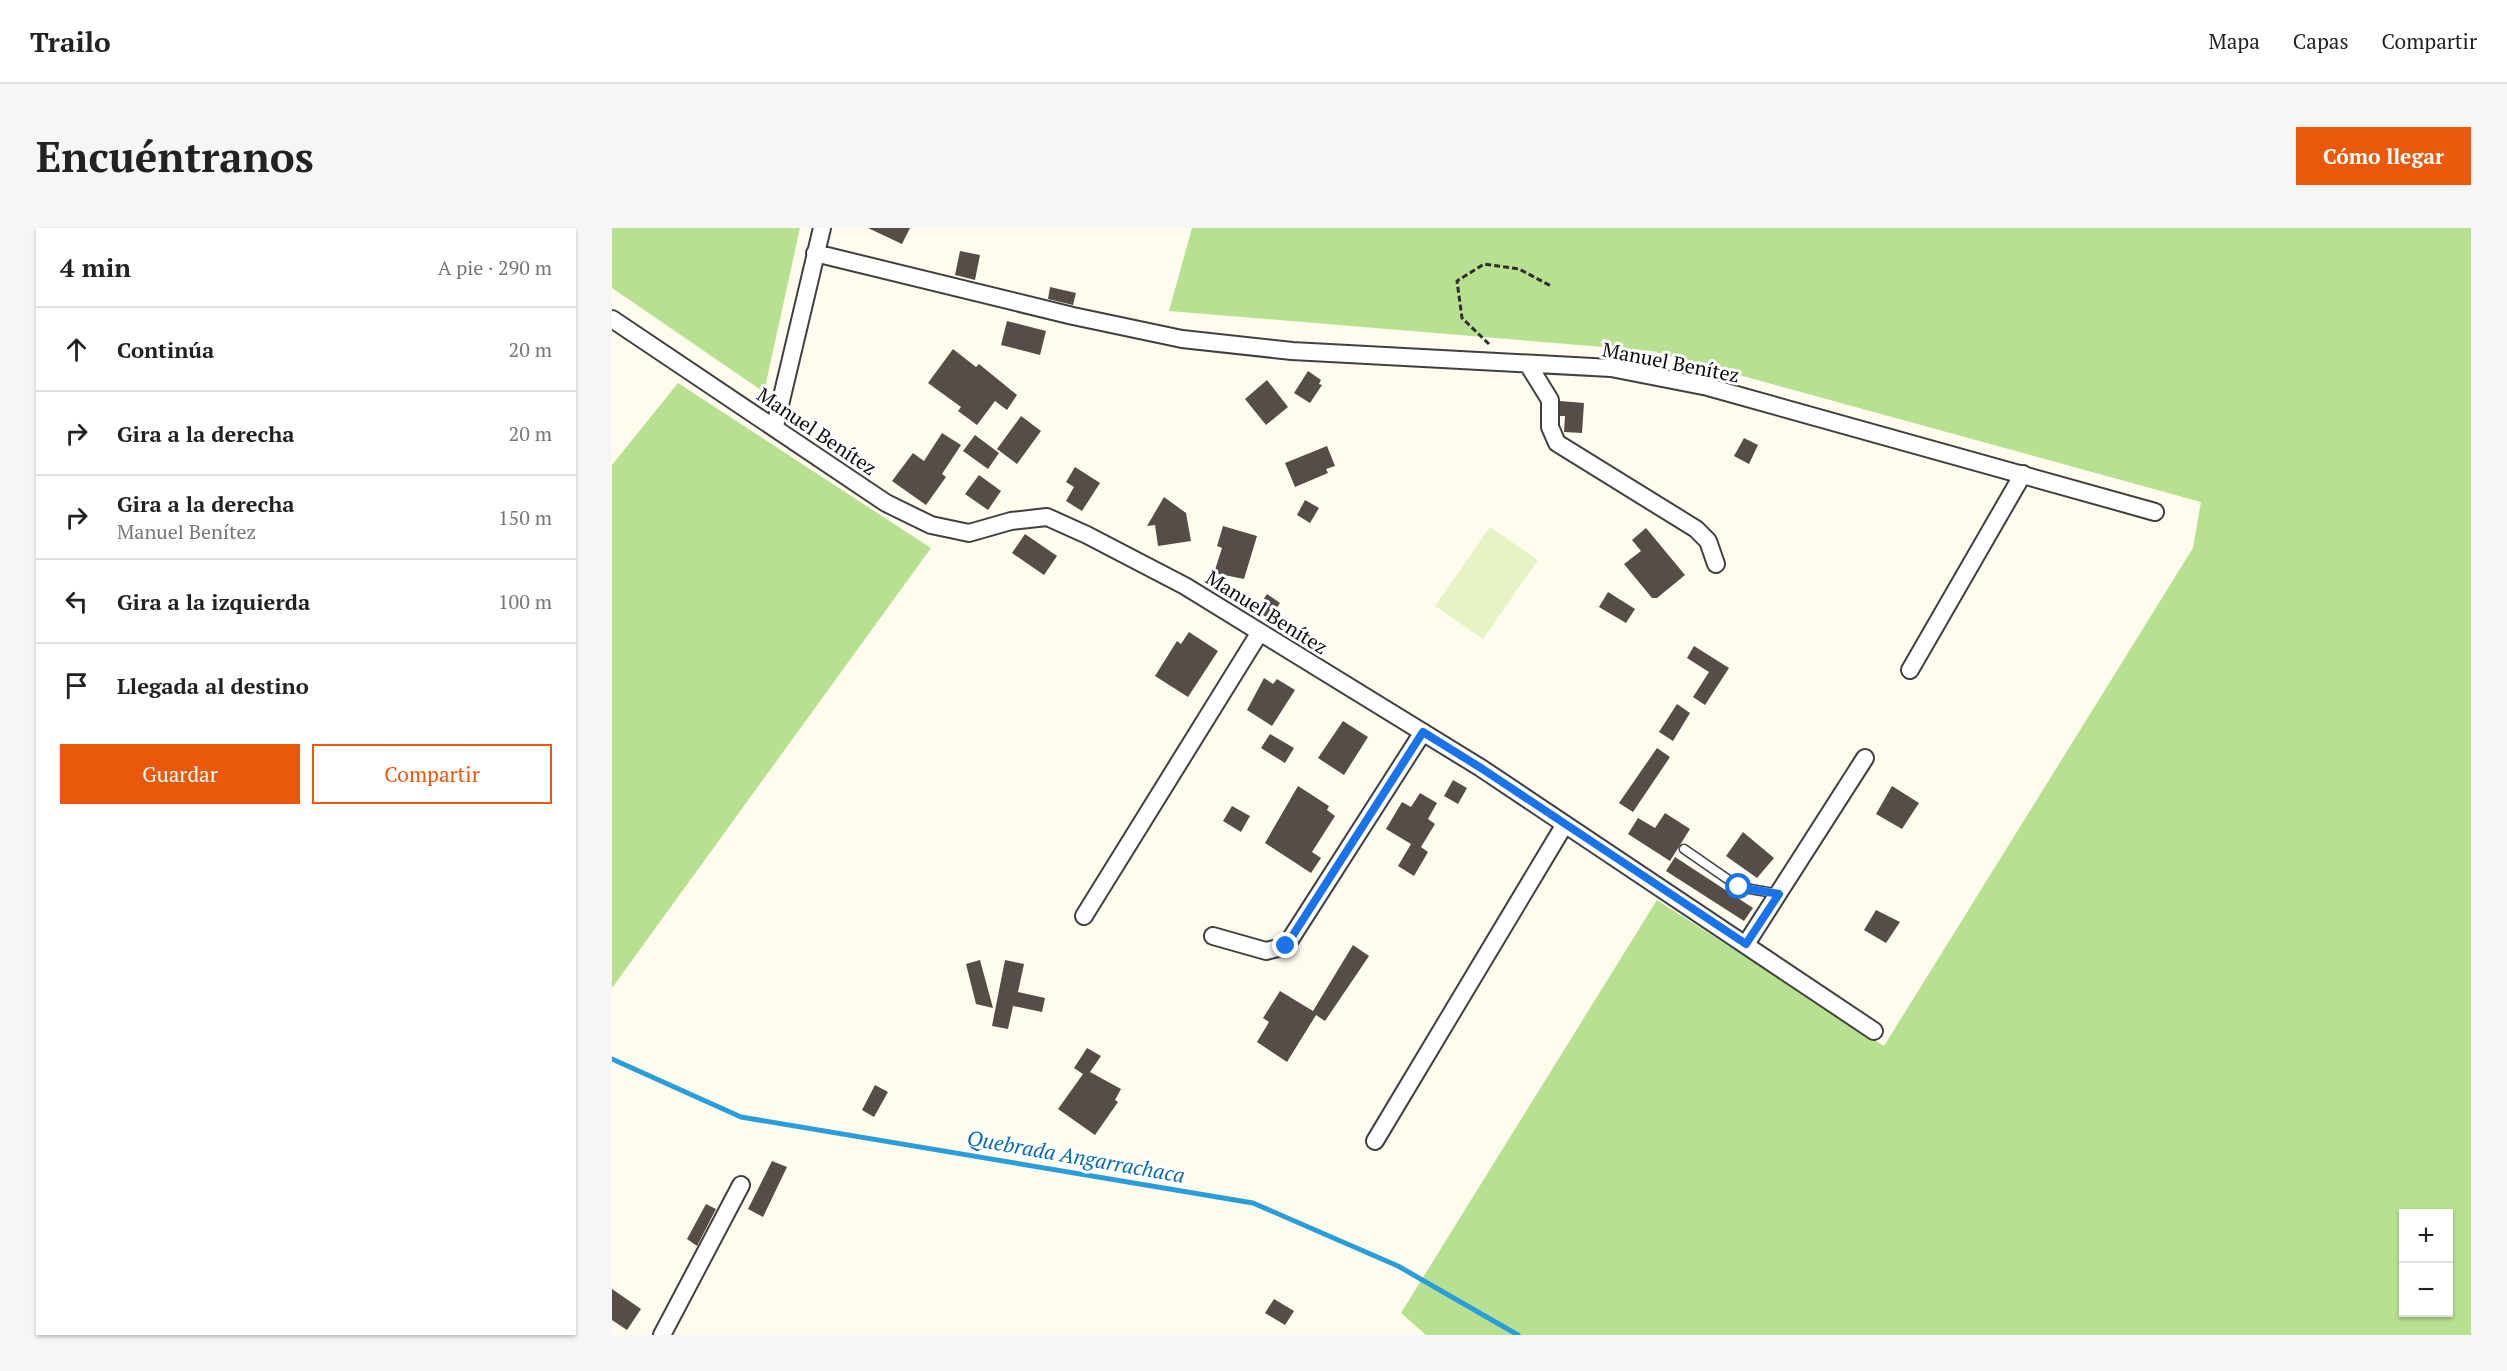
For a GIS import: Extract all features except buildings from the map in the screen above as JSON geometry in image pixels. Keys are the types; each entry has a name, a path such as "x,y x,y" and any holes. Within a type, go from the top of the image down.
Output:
{"street":[{"path":"775,426 822,228"},
{"name":"Manuel Benítez","path":"815,253 1073,316 1182,339 1292,351 1528,366 1611,368 1708,387 2155,512"},
{"name":"Manuel Benítez","path":"612,319 775,426 886,503 931,525 969,533 1011,521 1047,517 1185,586 1423,732 1874,1031"},
{"path":"1528,366 1550,400 1550,426 1557,443 1696,529 1708,541 1716,564"},
{"path":"1910,669 2023,474"},
{"path":"1084,916 1260,633"},
{"path":"1214,936 1266,951 1286,946 1423,732"},
{"path":"1746,944 1865,758"},
{"path":"1376,1141 1565,824"},
{"path":"662,1335 741,1185"}],"lane":[{"path":"1684,849 1739,887 1779,894"}],"path":[{"path":"1496,350 1462,318 1457,281 1484,264 1519,269 1551,286"}],"green space":[{"path":"612,228 800,228 764,392 612,288"},
{"path":"1192,228 2471,228 2471,1335 1426,1335 1401,1313 1657,900 1884,1046 2193,548 2201,502 1652,351 1169,311"},
{"path":"678,383 931,548 612,988 612,465"},
{"path":"1490,527 1538,560 1483,639 1435,606"}],"waterway":[{"name":"Quebrada Angarrachaca","path":"612,1059 741,1117 1253,1203 1398,1266 1518,1335"}],"route":[{"path":"1286,946 1423,732 1746,944 1779,894 1739,887"}]}
